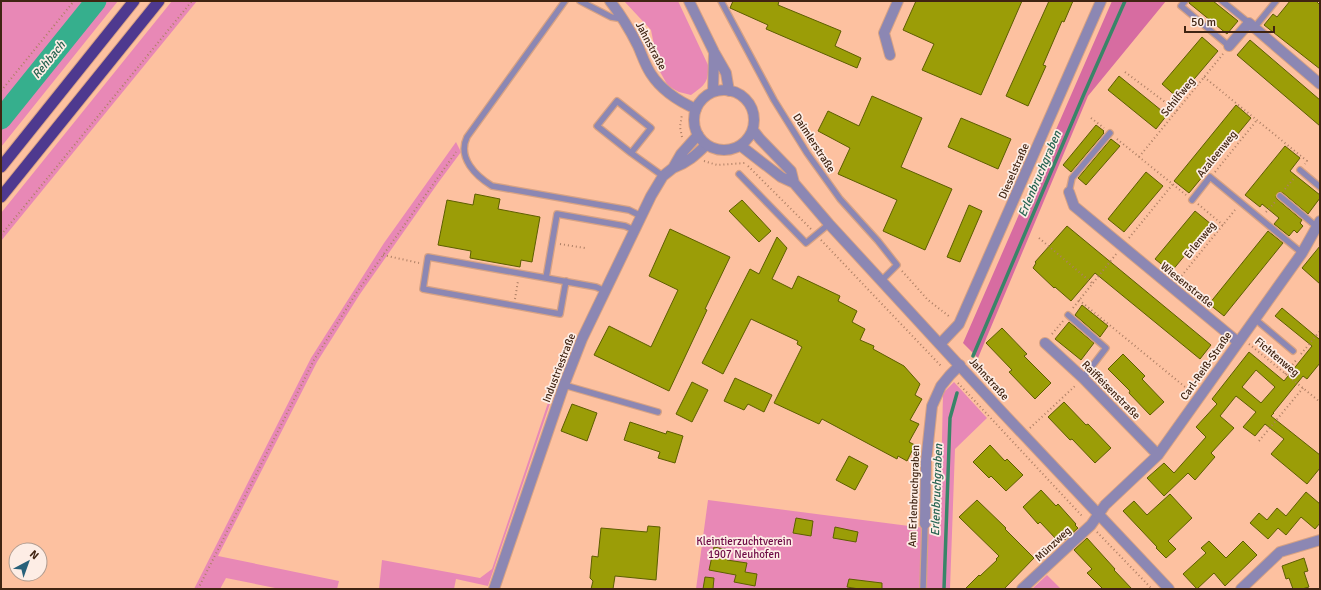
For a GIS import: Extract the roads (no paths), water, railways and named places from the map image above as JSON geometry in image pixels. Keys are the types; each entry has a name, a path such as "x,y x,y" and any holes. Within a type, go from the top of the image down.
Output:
{"highway":[{"path":"1,167 134,1"},
{"path":"1,197 159,1"}],"street":[{"name":"Jahnstraße","path":"610,1 624,19 650,73 671,95 680,102 696,109"},
{"path":"689,1 726,73 729,91"},
{"path":"890,55 884,33 898,1"},
{"name":"Dieselstraße","path":"940,344 960,324 1101,1"},
{"path":"1229,46 1252,26 1320,84"},
{"path":"713,92 714,52"},
{"path":"721,90 729,91 741,96 750,105 754,117 753,130 748,139 741,146 723,150 714,149 706,145 698,135 694,118 696,109 706,96 713,92 721,90"},
{"name":"Jahnstraße","path":"753,130 791,171 794,183"},
{"name":"Industriestraße","path":"494,589 564,384 582,339 651,196 664,176 698,135"},
{"name":"Industriestraße","path":"672,168 684,164 706,145"},
{"name":"Jahnstraße","path":"741,146 781,177 794,183 829,224 1169,589"},
{"name":"Wiesenstraße","path":"1069,192 1074,206 1172,288 1239,340"},
{"name":"Carl-Reiß-Straße","path":"1098,514 1104,505 1158,456 1302,252 1318,224"},
{"name":"Raiffeisenstraße","path":"1045,343 1083,378 1158,456"},
{"name":"Am Erlenbruchgraben","path":"925,524 926,462 932,406 941,386 950,374 960,365"},
{"name":"Münzweg","path":"1022,589 1091,525 1098,514"},
{"path":"1241,589 1280,552 1320,540"}],"lane":[{"path":"565,1 467,137 464,142 464,155 474,173 492,186 629,210 641,216"},
{"path":"580,1 611,17 624,19"},
{"name":"Daimlerstraße","path":"721,1 774,100 807,153 840,199 878,241 897,265 882,281"},
{"path":"1185,1 1181,6 1229,46"},
{"path":"1222,1 1252,26 1276,1"},
{"path":"630,153 651,128 617,101 597,126 630,153 664,176"},
{"path":"1069,192 1072,178 1110,133"},
{"path":"1300,170 1320,187"},
{"path":"739,174 806,243 829,224"},
{"name":"Azaleenweg","path":"1192,200 1210,177 1302,252"},
{"path":"1280,196 1318,224"},
{"path":"546,278 557,214 625,226 634,230"},
{"path":"566,282 560,314 423,289 428,257 596,287 605,291"},
{"path":"1068,315 1106,348 1083,378"},
{"path":"1255,318 1293,351"},
{"path":"564,384 658,412"},
{"name":"Am Erlenbruchgraben","path":"923,589 925,524"}],"waterway":[{"name":"Rehbach","path":"1,119 96,1"},
{"name":"Erlenbruchgraben","path":"973,356 1125,1"},
{"name":"Erlenbruchgraben","path":"944,589 950,418 957,393"}],"park label":[{"name":"Kleintierzuchtverein 1907 Neuhofen","path":"744,547"}]}
